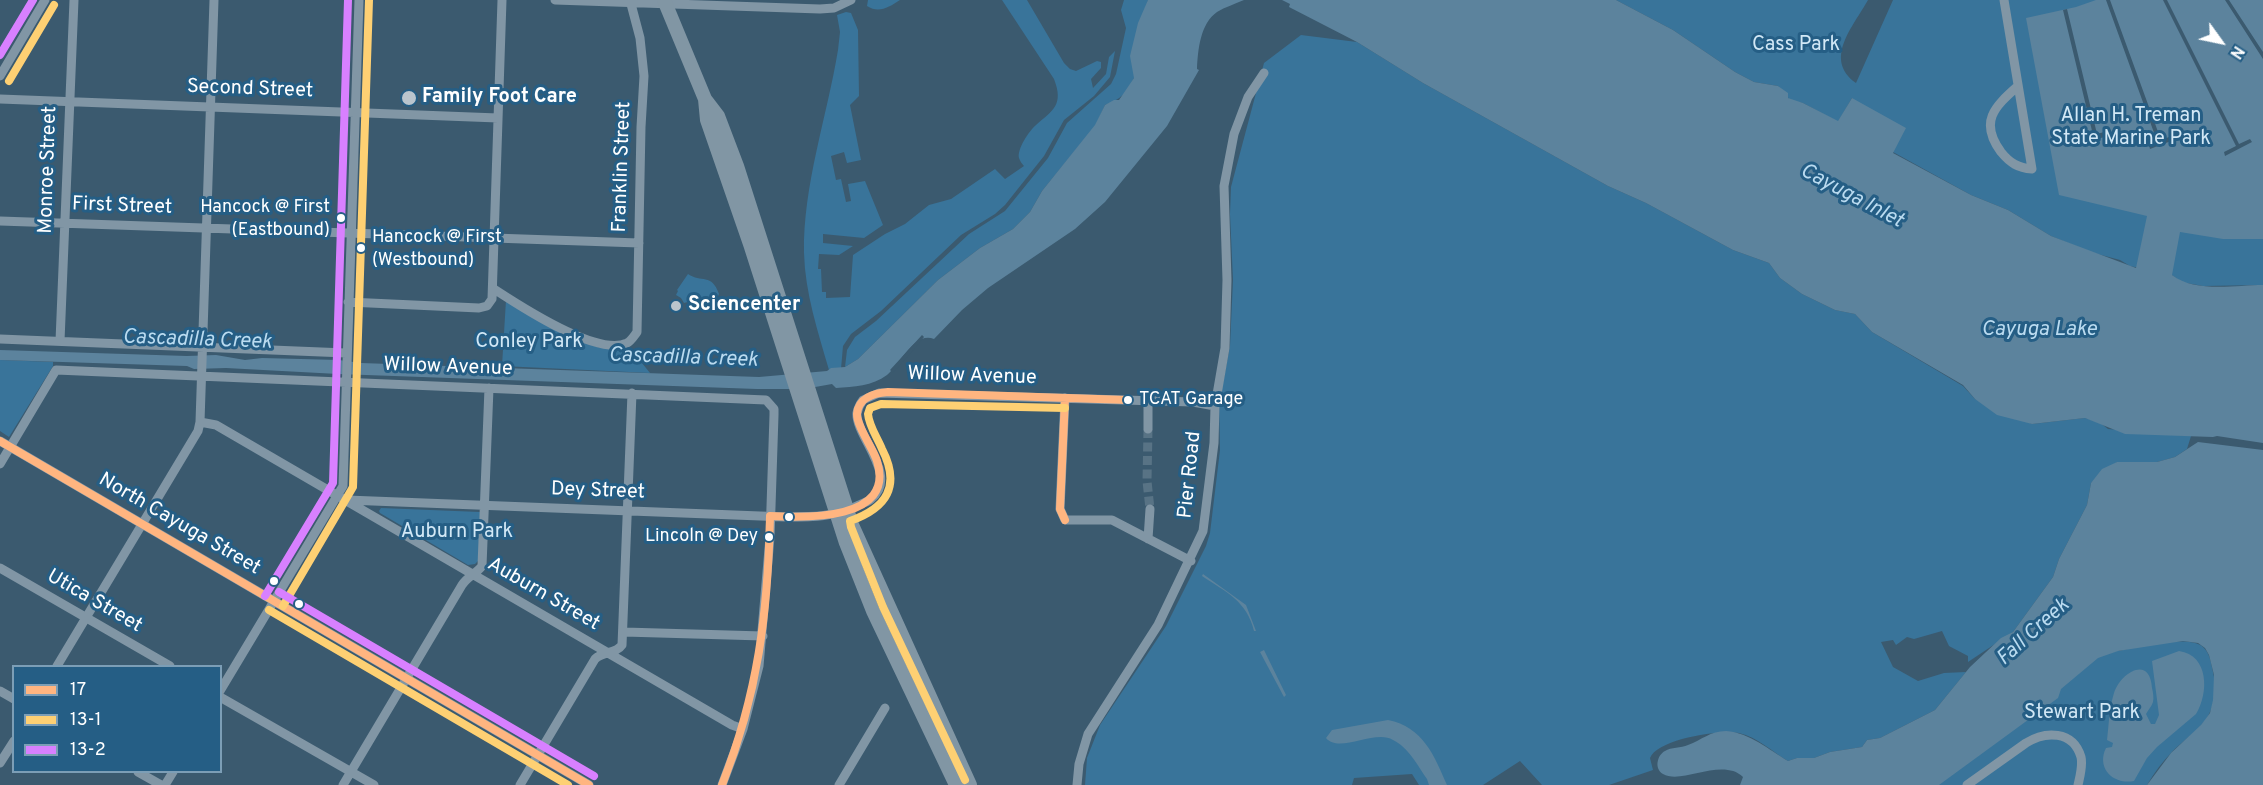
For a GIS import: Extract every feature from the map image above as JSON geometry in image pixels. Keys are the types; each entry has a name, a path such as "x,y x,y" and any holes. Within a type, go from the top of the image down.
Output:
{"highway":[{"path":"664,2 705,99 707,120 788,345 842,512 925,683 970,785"},
{"path":"842,512 841,530 873,612 956,785"}],"street":[{"path":"0,76 45,0"},
{"name":"Monroe Street","path":"60,341 74,0"},
{"path":"58,665 198,431 203,350 214,0"},
{"path":"222,688 274,601 343,498 359,0"},
{"path":"348,302 479,308 487,306 493,294 502,0"},
{"path":"555,0 631,4 664,2 756,4 820,9 834,8 851,0"},
{"path":"2004,0 2032,169 2019,169 2005,158 1992,140 1990,131 1989,123 1993,113 2003,99 2018,86"},
{"name":"Franklin Street","path":"493,294 585,339 615,345 628,343 637,332 644,76 643,59 631,4"},
{"name":"Pier Road","path":"1077,785 1079,764 1088,734 1158,625 1191,561 1204,526 1214,443 1215,406 1225,348 1227,280 1224,186 1234,134 1248,97 1264,73"},
{"name":"Second Street","path":"0,99 498,117"},
{"name":"First Street","path":"0,221 639,243"},
{"path":"0,339 346,355"},
{"name":"Willow Avenue","path":"10,447 56,370 346,379 766,400 774,409 770,516"},
{"path":"343,785 462,585 471,573 482,566 489,387"},
{"name":"Willow Avenue","path":"842,512 871,499 879,487 879,467 857,417 862,400 870,395 888,392 1193,402 1215,406"},
{"path":"520,785 595,659 619,649 622,645 632,393"},
{"path":"1065,398 1060,509 1065,520 1112,520 1191,561"},
{"path":"1148,401 1148,429"},
{"name":"Auburn Street","path":"200,422 216,425 732,725 744,729"},
{"name":"North Cayuga Street","path":"0,441 589,785"},
{"path":"0,464 10,447"},
{"name":"Dey Street","path":"343,498 485,506 802,517 842,512"},
{"path":"1148,539 1150,509"},
{"path":"722,785 744,729 757,675 763,636 770,516"},
{"name":"Utica Street","path":"0,568 168,665"},
{"path":"624,632 763,636"},
{"path":"222,698 374,785"},
{"path":"839,785 885,708"},
{"path":"1968,785 2026,743 2049,734 2065,737 2078,749 2082,766 2078,785"},
{"path":"0,763 12,744"},
{"path":"142,773 163,785"}],"green space":[{"path":"868,0 900,0 888,7 876,9 867,6"},
{"path":"1002,0 1027,0 1064,63 1070,69 1076,71 1097,61 1101,62 1101,68 1091,79 1093,88 1106,74 1109,57 1115,51 1110,77 1094,96 1064,120 1044,156 1005,205 995,214 961,235 881,311 851,334 843,346 841,369 829,370 809,298 804,253 811,177 838,50 840,32 837,15 851,13 858,30 859,96 850,105 861,160 847,163 844,152 831,156 836,180 841,179 846,202 851,201 848,184 865,181 883,225 864,238 823,234 823,243 853,246 839,255 819,254 818,269 821,269 822,292 826,292 826,298 850,297 853,255 905,224 929,205 951,199 995,169 1005,179 1024,166 1019,158 1022,145 1033,128 1052,111 1058,95 1054,79"},
{"path":"1124,0 1148,0 1134,78 1126,92 1120,98 1105,105 1096,125 1042,191 1030,212 1013,229 980,248 938,280 858,359 845,367 847,350 855,337 876,321 969,234 1005,211 1048,158 1067,123 1111,84 1116,74 1126,28 1121,10"},
{"name":"Allan H. Treman State Marine Park","path":"1616,0 1868,0 1849,32 1841,53 1846,74 1856,83 1893,0 2263,0 2263,285 2203,286 2181,282 2172,275 2130,266 2120,260 2090,252 2051,236 2008,210 1971,195 1893,152 1852,98 1838,122 1803,103 1791,101 1778,86 1754,82 1735,72 1673,30"},
{"path":"1301,35 1357,42 1423,83 1608,186 1646,203 1733,250 1769,263 1780,278 1802,294 1835,310 1855,314 1872,332 1963,386 1975,399 2032,424 2085,418 2098,421 2108,429 2191,436 2187,449 2175,457 2157,462 2117,462 2091,483 2087,505 2059,559 2053,577 2013,632 1968,662 1968,656 1949,646 1942,631 1914,639 1907,637 1896,645 1893,640 1881,642 1893,667 1918,681 1944,673 1966,672 1935,710 1880,738 1867,740 1862,747 1830,752 1814,758 1797,758 1788,761 1746,735 1730,732 1705,734 1664,746 1655,751 1650,758 1653,770 1609,785 1542,785 1520,761 1483,785 1419,785 1412,774 1354,778 1352,785 1085,785 1087,758 1100,725 1166,626 1206,546 1210,533 1220,450 1219,404 1230,346 1233,280 1231,187 1264,63"},
{"path":"688,274 713,283 719,294 714,304 704,306 701,302 684,303 676,295"},
{"name":"Conley Park","path":"506,300 597,347 625,350 630,348 650,373 502,366"},
{"path":"0,360 53,362 53,366 9,437 0,431"},
{"name":"Auburn Park","path":"381,508 480,512 479,560 475,564 468,565 380,513"},
{"name":"Stewart Park","path":"2082,614 2118,651 2162,643 2186,642 2196,643 2203,647 2209,655 2215,687 2210,712 2198,729 2165,760 2147,785 1854,785"}],"water":[{"path":"1148,0 1244,0 1211,17 1203,30 1199,46 1197,69 1199,70 1167,126 1105,202 1075,229 988,288 962,310 934,339 927,338 914,344 887,375 869,384 836,388 832,384 804,389 757,389 0,360 0,350 216,355 245,360 262,358 339,360 361,363 759,377 827,371 831,368 845,367 858,359 938,280 980,248 1013,229 1030,212 1042,191 1095,125 1105,105 1119,100 1134,78 1130,56 1138,23"},
{"name":"Cayuga Lake","path":"1282,0 1616,0 1673,30 1735,72 1754,82 1778,86 1788,93 1788,98 1838,121 1852,98 1906,128 1893,153 1971,195 2008,210 2051,236 2136,268 2147,216 2059,195 2026,18 2096,0 2263,0 2263,239 2223,239 2180,232 2172,275 2181,281 2204,286 2263,285 2263,443 2217,436 2125,434 2085,418 2032,424 1997,415 1975,399 1963,385 1872,332 1855,314 1835,310 1802,294 1780,278 1769,263 1733,250 1646,203 1608,186 1423,83 1357,42 1289,7 1290,4"},
{"name":"Fall Creek","path":"2198,442 2263,450 2263,785 2147,785 2171,753 2201,725 2210,713 2214,675 2209,655 2198,643 2183,641 2118,651 2098,658 2061,689 2058,698 1939,785 1740,785 1743,777 1724,770 1671,776 1663,774 1658,769 1658,759 1665,751 1688,745 1720,731 1735,732 1751,738 1788,761 1797,758 1814,758 1830,752 1862,747 1867,740 1880,738 1935,710 1970,667 2001,638 2013,632 2053,577 2059,559 2087,505 2091,483 2102,469 2117,462 2157,462 2175,457"},
{"path":"1203,574 1246,605 1256,631 1241,605 1202,576"},
{"path":"1264,650 1286,695 1284,697 1260,652"},
{"path":"2179,651 2189,654 2196,660 2204,676 2203,696 2196,714 2157,747 2147,758 2134,781 2126,782 2113,778 2105,768 2103,755 2106,748 2112,747 2113,743 2107,740 2111,705 2118,685 2135,670 2146,672 2150,678 2153,699 2146,714 2151,724 2155,724 2159,715 2152,661"},
{"path":"1388,720 1410,729 1419,736 1432,753 1447,785 1429,785 1412,757 1393,740 1377,737 1339,744 1326,738 1332,730"}],"pier":[{"path":"2106,0 2110,0 2161,140 2169,137 2171,141 2150,149 2149,145 2157,141"},
{"path":"2163,0 2167,0 2239,144 2250,139 2252,142 2225,156 2224,152 2236,146"},
{"path":"2225,0 2229,0 2263,52 2263,59"},
{"path":"2067,9 2097,134 2104,132 2105,137 2087,141 2086,137 2093,135 2063,10"},
{"path":"922,335 924,337 893,373 890,370"}],"tunnel":[{"path":"1148,429 1147,481 1150,509"}],"transit line":[{"name":"13-2","path":"0,55 33,0"},
{"name":"13-2","path":"265,596 333,483 348,0"},
{"name":"13-1","path":"283,606 353,487 369,0"},
{"name":"13-1","path":"9,81 54,5"},
{"name":"17","path":"770,516 804,517 844,512 861,505 873,495 879,481 877,461 857,414 860,404 872,395 888,392 1128,400"},
{"name":"17","path":"1065,398 1060,509 1065,520"},
{"name":"13-1","path":"965,780 883,607 851,527 850,521 863,516 881,502 890,485 888,462 868,414 870,408 881,404 1065,408"},
{"name":"17","path":"0,441 589,785"},
{"name":"17","path":"722,785 744,718 759,653 767,586 770,516"},
{"name":"13-2","path":"279,592 594,776"},
{"name":"13-1","path":"269,610 568,785"}],"place":[{"name":"Family Foot Care","path":"409,98"},
{"name":"Hancock @ First (Eastbound)","path":"341,218"},
{"name":"Hancock @ First (Westbound)","path":"361,248"},
{"name":"Sciencenter","path":"676,306"},
{"name":"TCAT Garage","path":"1128,400"},
{"name":"Lincoln @ Dey","path":"769,537"}],"park label":[{"name":"Cass Park","path":"1796,46"}],"water label":[{"name":"Cayuga Inlet","path":"1851,197"},
{"name":"Cascadilla Creek","path":"197,341"},
{"name":"Cascadilla Creek","path":"683,359"}]}
